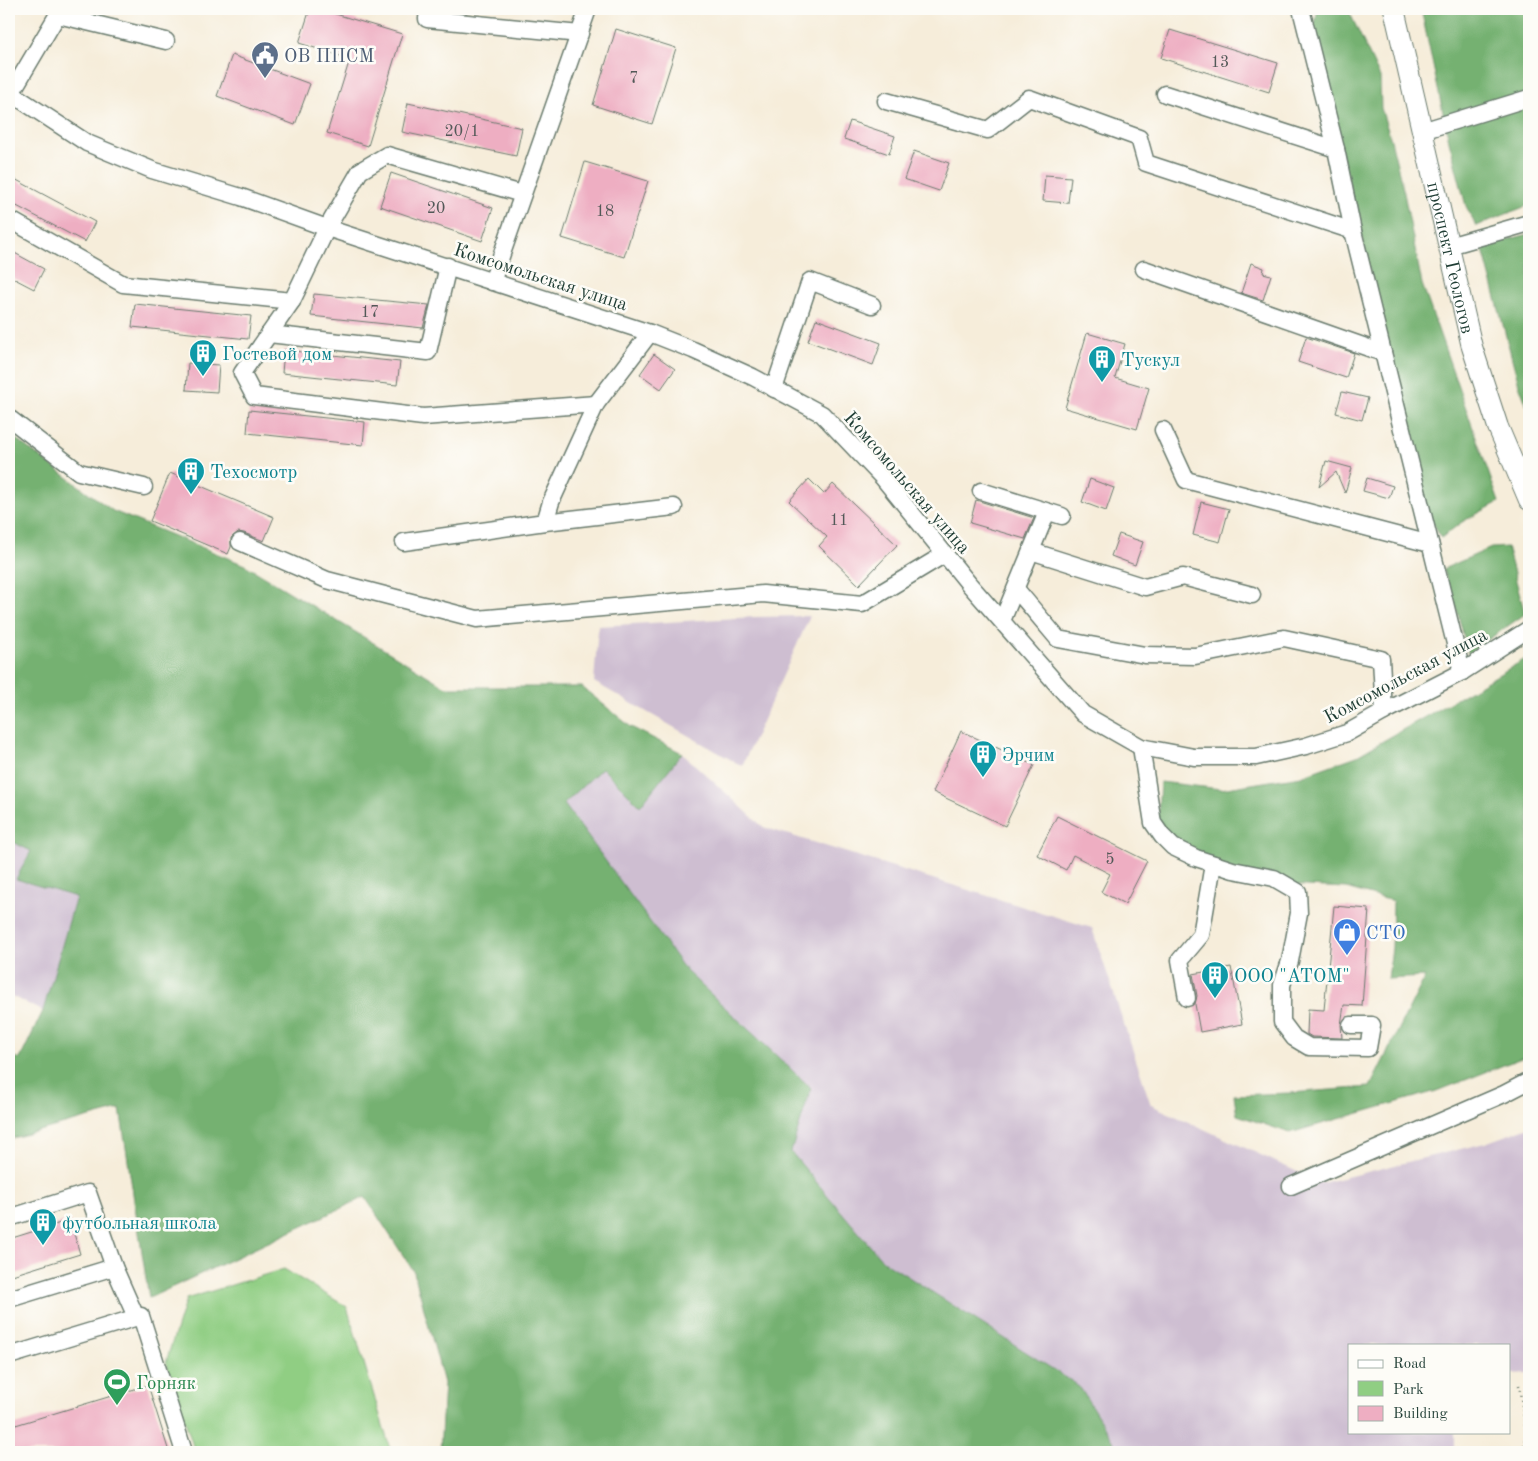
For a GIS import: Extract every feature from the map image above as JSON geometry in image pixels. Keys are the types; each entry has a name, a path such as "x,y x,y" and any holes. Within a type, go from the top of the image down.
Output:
{"main road":[{"name":"проспект Геологов","path":"1394,9 1472,346 1498,427 1529,500"}],"street":[{"path":"428,9 427,20 580,34"},
{"path":"492,282 588,9"},
{"path":"1301,9 1336,150 1353,231 1462,672"},
{"path":"10,94 59,12 166,41"},
{"name":"Комсомольская улица","path":"10,94 87,142 144,167 241,197 327,228 650,333 753,377 822,414 883,478 945,554 1083,714 1141,747 1194,757 1256,757 1306,746 1347,733 1462,672 1529,629"},
{"path":"1165,94 1336,150"},
{"path":"886,101 988,130 1029,98 1139,138 1146,162 1353,231"},
{"path":"1422,131 1529,98"},
{"path":"522,194 387,155 360,171 327,228 292,301 242,373 254,396 423,417 596,404"},
{"path":"9,219 123,284 292,301"},
{"path":"1449,246 1529,223"},
{"path":"269,334 428,352 448,266"},
{"path":"1144,269 1383,353"},
{"path":"774,389 810,281 872,305"},
{"path":"545,522 551,502 596,404 650,333"},
{"path":"9,418 79,472 144,487"},
{"path":"1163,430 1186,480 1430,544"},
{"path":"981,491 1055,514 1031,551 1002,621"},
{"path":"404,542 545,522 674,507"},
{"path":"240,542 327,580 477,619 763,594 862,604 945,554"},
{"path":"1031,551 1145,587 1183,577 1252,594"},
{"path":"1016,589 1058,639 1145,655 1196,656 1284,638 1381,659 1384,712"},
{"path":"1141,747 1153,823 1173,847 1213,864 1274,878 1298,892 1300,913 1290,961 1282,986 1282,1022 1294,1038 1309,1047 1368,1048 1372,1026 1351,1025"},
{"path":"1187,998 1180,960 1200,935 1213,864"},
{"path":"1291,1186 1504,1094 1529,1081"},
{"path":"9,1218 88,1193 114,1267 136,1317"},
{"path":"9,1299 114,1267"},
{"path":"9,1356 141,1316 184,1452"}],"path":[{"path":"1519,1385 1526,1433 1523,1452"}],"shaded area":[{"path":"810,616 742,766 594,682 598,626 755,617"},
{"path":"682,753 763,827 1092,928 1151,1105 1322,1183 1485,1143 1529,1127 1529,1373 1510,1374 1510,1344 1348,1344 1348,1434 1454,1434 1454,1452 1120,1452 1079,1386 882,1260 791,1152 811,1088 686,971 564,804 602,768 640,806"},
{"path":"9,840 31,851 16,879 76,897 43,1011 9,995"}],"green space":[{"path":"1318,9 1348,9 1380,77 1381,108 1404,193 1422,284 1499,502 1462,522 1441,538 1427,512 1313,33"},
{"path":"1421,9 1529,9 1529,205 1476,226 1466,206 1449,141"},
{"path":"1529,234 1529,411 1519,385 1482,246"},
{"path":"9,434 113,511 245,565 446,687 582,687 631,727 682,753 640,806 602,768 564,804 686,971 811,1088 791,1152 882,1260 1079,1386 1120,1452 440,1452 444,1383 414,1272 365,1197 149,1298 120,1109 9,1139 9,1055 20,1059 43,1011 76,897 16,879 31,851 9,840"},
{"path":"1507,547 1525,614 1468,654 1457,610 1443,569 1491,548"},
{"path":"1529,657 1529,1055 1440,1090 1290,1133 1237,1115 1234,1095 1370,1087 1425,977 1388,979 1392,947 1393,901 1346,888 1286,885 1213,864 1157,830 1160,782 1221,789 1301,776 1357,756"},
{"path":"284,1269 347,1307 391,1452 195,1452 166,1362 186,1299"}],"building":[{"path":"310,9 319,9 402,34 368,146 327,133 350,59 299,43"},
{"path":"616,29 676,48 652,124 593,105"},
{"path":"1170,30 1278,63 1269,92 1161,58"},
{"path":"232,55 310,84 295,125 217,96"},
{"path":"408,103 522,128 516,156 402,132"},
{"path":"850,121 895,136 889,154 844,139"},
{"path":"914,151 949,163 939,191 904,179"},
{"path":"585,162 648,181 624,257 562,238"},
{"path":"391,173 493,208 482,241 380,206"},
{"path":"1045,175 1071,177 1068,203 1043,201"},
{"path":"9,176 95,222 85,242 9,202"},
{"path":"9,250 44,269 34,289 9,276"},
{"path":"1251,263 1264,268 1263,273 1271,275 1263,300 1241,293"},
{"path":"314,294 429,305 423,328 311,316"},
{"path":"135,304 251,316 248,339 132,327"},
{"path":"816,319 881,343 873,365 808,341"},
{"name":"Тускул","path":"1087,333 1125,344 1115,378 1149,388 1137,429 1065,408"},
{"path":"1306,337 1354,353 1346,378 1298,362"},
{"path":"284,350 400,362 397,385 282,373"},
{"path":"654,354 675,369 661,389 640,374"},
{"name":"Гостевой дом","path":"188,363 219,365 217,392 186,390"},
{"path":"1342,392 1368,398 1362,420 1336,413"},
{"path":"249,410 365,422 363,445 247,433"},
{"path":"1326,461 1352,468 1345,493 1336,472 1319,487"},
{"name":"Техосмотр","path":"170,473 274,517 264,541 238,532 231,538 231,547 228,554 150,521"},
{"path":"1367,478 1393,486 1389,498 1363,491"},
{"path":"809,479 824,494 833,484 897,545 859,585 819,546 827,537 789,501"},
{"path":"1090,479 1114,488 1106,511 1082,502"},
{"path":"976,500 1034,518 1025,539 970,523"},
{"path":"1201,502 1229,509 1220,542 1193,535"},
{"path":"1119,534 1143,542 1135,565 1111,556"},
{"name":"Эрчим","path":"961,731 1034,765 1005,826 933,792"},
{"path":"1057,816 1147,861 1125,904 1101,892 1110,874 1073,855 1066,870 1037,855"},
{"name":"СТО","path":"1334,906 1369,909 1362,1006 1344,1005 1341,1025 1342,1038 1312,1037 1307,1034 1308,1009 1324,1010"},
{"name":"ООО \"АТОМ\"","path":"1231,967 1242,1024 1200,1032 1195,1004 1197,996 1193,974"},
{"name":"футбольная школа","path":"70,1220 80,1254 9,1276 9,1239"},
{"name":"Горняк","path":"148,1385 169,1452 9,1452 9,1427"}],"place":[{"name":"ОВ ППСМ","path":"265,79"},
{"name":"Гостевой дом","path":"203,377"},
{"name":"Тускул","path":"1102,383"},
{"name":"Техосмотр","path":"191,495"},
{"name":"Эрчим","path":"983,778"},
{"name":"СТО","path":"1347,956"},
{"name":"ООО \"АТОМ\"","path":"1215,999"},
{"name":"футбольная школа","path":"43,1246"},
{"name":"Горняк","path":"117,1406"}]}
